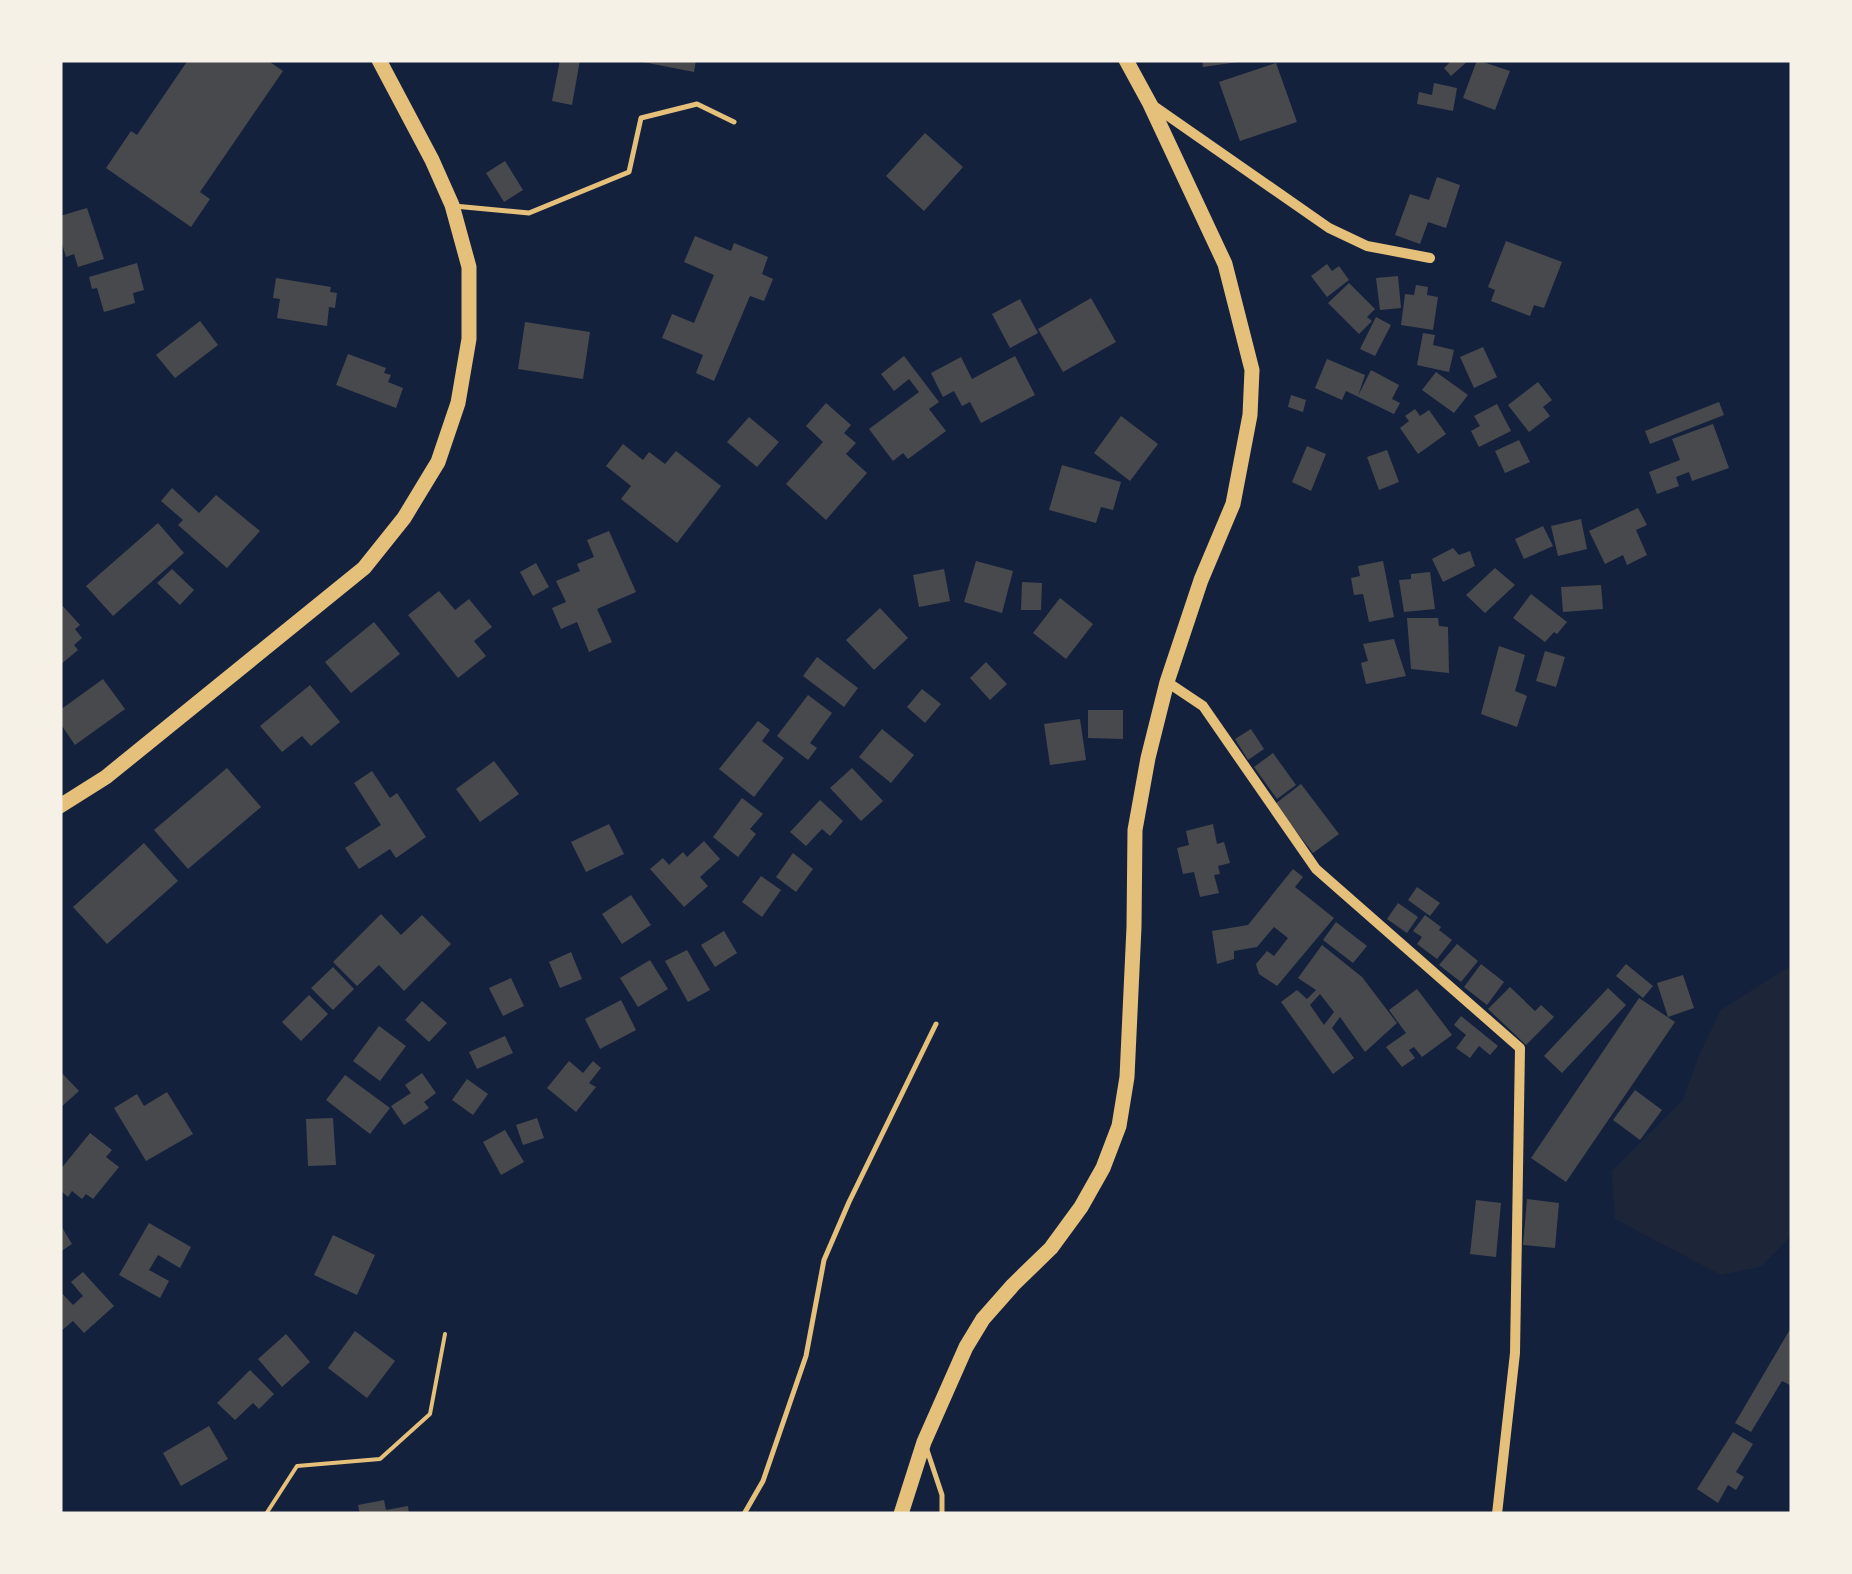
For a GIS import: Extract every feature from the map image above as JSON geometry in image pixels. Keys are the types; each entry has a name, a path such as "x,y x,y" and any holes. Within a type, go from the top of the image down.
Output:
{"main road":[{"path":"62,802 106,777 364,568 404,518 438,462 458,402 469,340 469,267 452,206 432,160 379,60"},
{"path":"901,1514 924,1442 966,1346 984,1319 1051,1248 1081,1207 1103,1168 1119,1126 1127,1077 1135,830 1148,758 1167,682 1201,580 1233,504 1250,415 1252,370 1225,264 1126,60"}],"street":[{"path":"1150,104 1329,228 1367,246 1430,258"},
{"path":"1167,682 1203,706 1316,869 1520,1048 1515,1353 1497,1514"}],"lane":[{"path":"452,206 529,213 629,172 642,118 697,104 734,122"},
{"path":"744,1514 764,1482 806,1356 824,1260 848,1202 936,1024"},
{"path":"924,1442 942,1496 942,1514"}],"path":[{"path":"266,1514 297,1466 380,1459 430,1414 445,1334"}],"shaded area":[{"path":"1792,965 1792,1235 1762,1266 1721,1275 1615,1219 1612,1171 1683,1100 1721,1010"}],"building":[{"path":"188,60 267,60 283,71 200,192 210,199 191,227 106,168 131,131 137,135"},
{"path":"560,60 580,60 572,105 552,101"},
{"path":"643,60 696,60 694,72"},
{"path":"1202,60 1237,60 1238,62 1203,67"},
{"path":"1448,60 1469,60 1451,76 1444,68"},
{"path":"1477,60 1510,71 1495,110 1463,98"},
{"path":"1276,63 1297,122 1240,141 1219,82"},
{"path":"1434,83 1457,88 1453,111 1417,104 1419,92 1432,95"},
{"path":"925,133 963,167 924,211 886,176"},
{"path":"505,161 523,190 504,202 486,173"},
{"path":"1437,177 1460,185 1446,228 1428,222 1420,244 1395,235 1410,194 1429,200"},
{"path":"87,208 104,259 78,267 74,254 66,257 60,237 60,216"},
{"path":"695,236 731,251 734,243 768,257 762,274 773,279 764,301 750,296 714,381 696,373 703,355 662,338 672,314 694,323 714,275 684,262"},
{"path":"1506,241 1562,262 1544,308 1534,305 1530,316 1491,301 1495,290 1488,287"},
{"path":"137,263 144,290 133,293 135,303 104,312 97,288 92,289 89,277"},
{"path":"1327,264 1332,271 1339,266 1349,280 1327,297 1311,276"},
{"path":"1398,276 1401,308 1380,310 1376,278"},
{"path":"276,278 331,287 330,292 337,293 335,308 329,307 327,326 277,318 280,299 273,298"},
{"path":"1349,283 1375,309 1367,317 1372,321 1359,334 1328,303"},
{"path":"1416,285 1428,287 1427,295 1438,297 1433,330 1401,325 1405,294 1414,295"},
{"path":"1091,298 1116,342 1063,372 1038,329"},
{"path":"1020,299 1038,333 1010,348 992,314"},
{"path":"1376,317 1391,325 1375,356 1360,349"},
{"path":"200,321 218,345 175,378 156,355"},
{"path":"525,322 590,332 583,379 518,369"},
{"path":"1423,333 1435,335 1433,345 1454,350 1449,372 1417,365"},
{"path":"1483,347 1497,377 1474,388 1460,357"},
{"path":"348,354 386,368 384,373 391,375 388,382 403,388 396,408 336,385"},
{"path":"904,356 939,402 929,409 946,431 908,459 903,453 893,461 869,429 919,392 909,379 894,391 881,374"},
{"path":"1015,356 1035,395 981,423 970,402 962,406 954,391 943,397 931,373 961,357 972,379"},
{"path":"1327,359 1365,375 1358,396 1371,370 1399,385 1392,399 1400,403 1394,414 1346,391 1342,400 1315,388"},
{"path":"1436,372 1468,395 1454,413 1422,390"},
{"path":"1538,382 1552,400 1543,407 1550,416 1529,432 1508,405"},
{"path":"1291,395 1306,400 1303,412 1288,407"},
{"path":"1719,402 1724,415 1650,444 1645,431"},
{"path":"826,403 851,425 844,433 856,443 846,454 867,473 826,520 786,484 823,442 806,426"},
{"path":"1497,404 1511,431 1479,447 1471,431 1480,426 1474,416"},
{"path":"1415,409 1420,416 1429,410 1446,434 1418,454 1400,428 1409,421 1405,416"},
{"path":"1121,416 1158,444 1130,481 1094,453"},
{"path":"749,417 779,442 757,467 727,442"},
{"path":"1713,424 1729,468 1692,481 1689,472 1676,477 1679,486 1657,494 1649,472 1680,460 1672,439"},
{"path":"1519,440 1530,462 1505,473 1495,451"},
{"path":"623,444 643,460 649,452 665,464 676,451 721,486 677,543 621,499 631,486 606,466"},
{"path":"1307,446 1326,454 1311,491 1292,482"},
{"path":"1387,450 1399,482 1379,490 1367,457"},
{"path":"1062,465 1121,482 1113,510 1101,507 1096,523 1049,510"},
{"path":"172,488 199,513 216,495 260,531 227,568 178,525 183,520 161,501"},
{"path":"1638,508 1647,525 1636,530 1647,555 1627,565 1623,555 1605,564 1589,531"},
{"path":"1581,519 1587,549 1558,556 1551,526"},
{"path":"158,523 184,553 113,616 86,586"},
{"path":"1543,526 1553,546 1524,559 1515,539"},
{"path":"609,531 636,592 597,609 612,642 589,652 577,622 561,629 552,608 566,602 556,581 580,571 577,564 594,557 587,540"},
{"path":"1453,548 1459,555 1470,551 1475,566 1443,582 1432,559"},
{"path":"976,561 1013,571 1002,613 964,602"},
{"path":"1383,561 1394,617 1369,622 1363,594 1354,595 1351,578 1360,576 1358,566"},
{"path":"536,563 549,587 533,596 520,572"},
{"path":"1495,568 1515,585 1485,613 1466,595"},
{"path":"172,569 194,590 180,605 157,583"},
{"path":"944,569 950,601 919,607 913,575"},
{"path":"1430,572 1435,609 1404,612 1399,580"},
{"path":"1022,582 1042,583 1041,610 1021,610"},
{"path":"1601,585 1603,609 1563,612 1561,587"},
{"path":"439,591 455,610 469,599 492,627 474,641 486,656 458,678 408,615"},
{"path":"1531,594 1567,622 1545,642 1513,618"},
{"path":"1060,598 1093,624 1066,659 1033,633"},
{"path":"60,603 80,625 75,629 82,638 74,645 78,650 60,665"},
{"path":"880,608 908,638 874,670 846,640"},
{"path":"1407,618 1438,618 1439,626 1448,627 1449,673 1411,669"},
{"path":"374,622 400,654 351,693 325,662"},
{"path":"1394,639 1406,676 1366,684 1361,663 1368,661 1363,644"},
{"path":"1499,646 1525,655 1515,691 1527,696 1517,727 1481,714"},
{"path":"1545,651 1565,657 1556,687 1536,681"},
{"path":"817,657 858,688 844,707 803,676"},
{"path":"986,662 1007,684 990,700 970,678"},
{"path":"103,679 125,709 75,745 60,723 60,710"},
{"path":"310,685 340,722 311,746 302,736 282,752 260,726"},
{"path":"922,689 941,704 925,723 907,707"},
{"path":"808,695 832,713 810,743 817,748 808,760 777,736"},
{"path":"1088,710 1123,710 1123,739 1088,738"},
{"path":"1080,719 1086,760 1050,765 1044,724"},
{"path":"758,721 770,730 762,741 784,758 754,797 719,769"},
{"path":"882,729 914,755 891,783 859,757"},
{"path":"1251,729 1264,749 1248,760 1235,739"},
{"path":"1273,753 1296,785 1277,799 1254,767"},
{"path":"494,761 519,794 480,822 456,789"},
{"path":"227,768 261,807 188,869 154,830"},
{"path":"852,768 883,801 861,821 830,788"},
{"path":"372,771 390,798 397,793 426,837 396,858 390,849 359,869 345,848 381,825 354,783"},
{"path":"1301,784 1339,834 1313,853 1275,804"},
{"path":"742,798 763,814 750,829 756,834 738,857 713,837"},
{"path":"820,800 843,821 830,836 822,829 806,846 790,832"},
{"path":"609,824 624,854 586,872 571,842"},
{"path":"1213,824 1217,844 1224,842 1230,863 1218,866 1220,874 1214,875 1219,893 1200,897 1194,872 1183,874 1177,848 1189,845 1186,831"},
{"path":"704,841 720,859 700,877 708,886 684,907 650,869 663,858 669,865 683,852 687,857"},
{"path":"144,843 178,881 107,944 73,907"},
{"path":"793,853 813,869 796,892 776,877"},
{"path":"1293,869 1303,877 1295,887 1334,918 1277,986 1259,974 1256,964 1267,951 1274,956 1288,938 1274,927 1257,947 1234,951 1234,959 1217,964 1212,931 1248,925"},
{"path":"761,876 781,890 762,917 742,902"},
{"path":"1417,887 1440,903 1430,916 1408,900"},
{"path":"631,895 651,925 622,944 602,914"},
{"path":"1398,903 1418,917 1407,933 1387,919"},
{"path":"381,914 401,935 422,915 451,944 404,991 379,965 357,986 333,962"},
{"path":"1425,915 1452,940 1437,959 1417,944 1422,937 1413,931"},
{"path":"1336,922 1367,946 1353,963 1323,940"},
{"path":"724,931 737,953 715,967 701,945"},
{"path":"1457,944 1478,961 1461,982 1439,965"},
{"path":"1322,945 1362,977 1397,1023 1365,1052 1340,1017 1332,1028 1354,1058 1333,1074 1281,1002 1297,990 1307,999 1316,990 1298,978","holes":["1320,994 1334,1012 1324,1025 1310,1005"]},
{"path":"687,950 710,990 688,1002 665,961"},
{"path":"571,952 582,979 560,988 549,962"},
{"path":"650,960 668,989 638,1007 620,978"},
{"path":"1481,964 1504,982 1487,1005 1464,987"},
{"path":"1626,964 1653,986 1643,998 1616,976"},
{"path":"333,967 354,989 333,1010 311,988"},
{"path":"1683,975 1694,1008 1668,1017 1657,983"},
{"path":"511,978 524,1006 503,1016 489,988"},
{"path":"1510,987 1535,1011 1541,1005 1554,1017 1526,1045 1488,1009"},
{"path":"1608,988 1626,1005 1562,1073 1544,1056"},
{"path":"1417,989 1452,1035 1422,1057 1414,1047 1409,1050 1415,1058 1402,1067 1386,1047 1406,1033 1389,1010"},
{"path":"309,995 328,1014 301,1041 282,1022"},
{"path":"1639,998 1675,1022 1566,1182 1531,1158"},
{"path":"621,1000 636,1030 600,1049 585,1019"},
{"path":"422,1001 447,1023 429,1042 405,1020"},
{"path":"1461,1016 1498,1046 1490,1055 1479,1046 1470,1058 1456,1048 1466,1035 1454,1025"},
{"path":"379,1026 406,1046 380,1081 353,1061"},
{"path":"505,1036 513,1053 477,1069 469,1052"},
{"path":"569,1061 583,1073 593,1061 601,1068 589,1083 596,1087 576,1112 547,1088"},
{"path":"60,1071 79,1091 60,1108"},
{"path":"422,1073 436,1093 424,1102 429,1108 404,1125 391,1106 411,1093 405,1085"},
{"path":"345,1075 390,1108 370,1134 326,1100"},
{"path":"467,1079 488,1094 473,1115 452,1100"},
{"path":"1635,1090 1662,1110 1640,1140 1613,1120"},
{"path":"167,1092 193,1134 146,1161 114,1108 137,1094 144,1106"},
{"path":"333,1118 336,1165 308,1166 306,1119"},
{"path":"537,1118 544,1138 523,1145 516,1125"},
{"path":"505,1130 524,1162 501,1175 483,1142"},
{"path":"90,1133 112,1150 106,1157 119,1167 93,1199 86,1194 82,1199 72,1191 68,1197 60,1190 60,1170"},
{"path":"1527,1199 1559,1203 1555,1248 1523,1245"},
{"path":"1476,1200 1501,1203 1496,1257 1470,1254"},
{"path":"149,1223 191,1247 180,1268 158,1255 149,1270 169,1281 160,1298 119,1275"},
{"path":"60,1224 72,1244 60,1252"},
{"path":"333,1235 375,1255 357,1295 314,1275"},
{"path":"83,1272 114,1306 84,1333 73,1321 60,1332 60,1291 73,1305 83,1296 71,1282"},
{"path":"1792,1326 1792,1386 1782,1381 1751,1432 1735,1423"},
{"path":"355,1331 395,1361 367,1398 328,1368"},
{"path":"286,1334 310,1362 282,1387 258,1359"},
{"path":"250,1370 274,1394 259,1409 253,1403 235,1420 217,1403"},
{"path":"209,1426 228,1459 181,1486 163,1453"},
{"path":"1733,1432 1753,1444 1736,1472 1744,1477 1736,1490 1728,1485 1718,1503 1697,1489"},
{"path":"384,1500 386,1510 408,1506 409,1514 360,1514 358,1505"}]}
